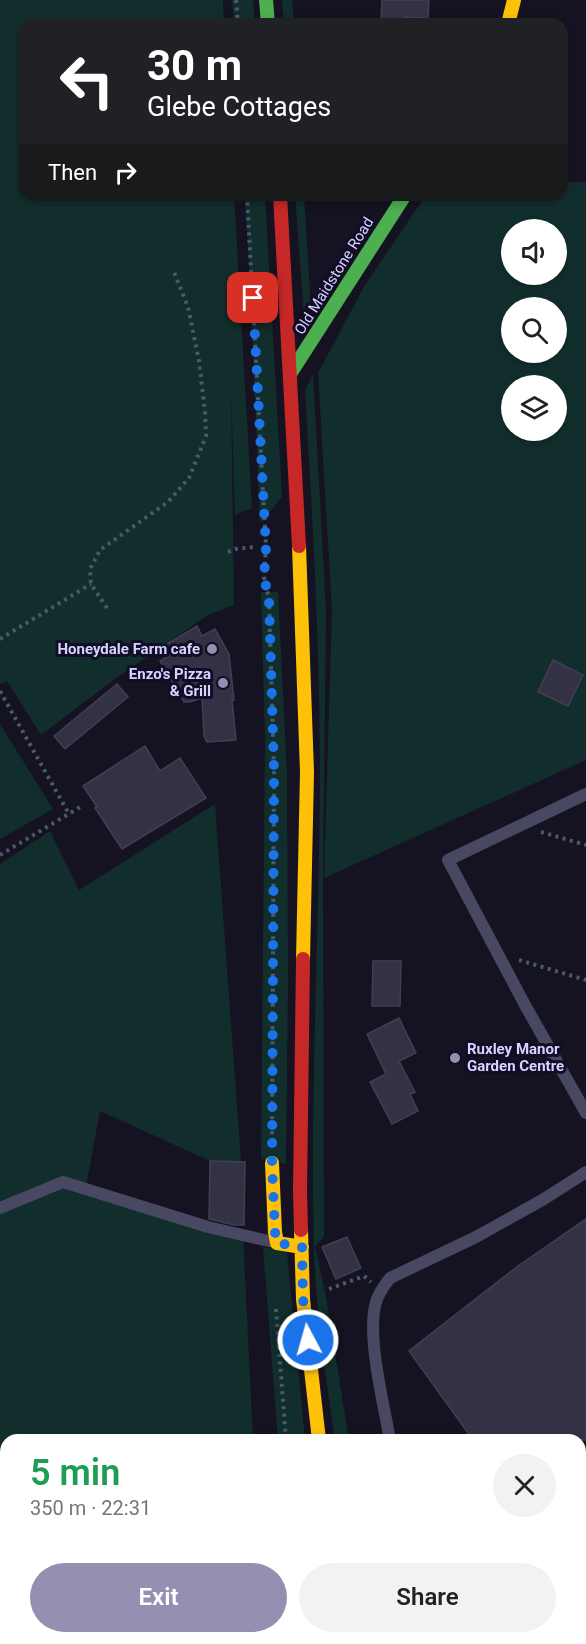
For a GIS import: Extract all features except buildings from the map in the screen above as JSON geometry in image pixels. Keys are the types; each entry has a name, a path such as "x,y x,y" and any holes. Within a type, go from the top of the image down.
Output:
{"main road":[{"path":"266,0 268,18"},
{"path":"510,18 514,0"},
{"path":"280,201 307,772 300,1089 303,1299 318,1434"},
{"name":"Old Maidstone Road","path":"290,375 401,201"},
{"path":"272,1163 277,1243 302,1247"}],"lane":[{"path":"586,794 448,860 586,1113"},
{"path":"389,1434 374,1339 375,1304 390,1278 476,1237 586,1172"},
{"path":"0,1208 63,1182 208,1227 277,1243"}],"path":[{"path":"236,0 238,18"},
{"path":"247,201 266,548 264,577 269,599 274,771 272,1163"},
{"path":"107,608 91,584 90,569 100,550 168,502 189,478 206,436 206,412 199,361 188,307 174,272"},
{"path":"228,552 235,549 256,548"},
{"path":"0,639 91,584"},
{"path":"0,691 69,814"},
{"path":"0,855 82,806"},
{"path":"537,831 586,845"},
{"path":"498,954 586,980"},
{"path":"303,1299 364,1276 381,1290"},
{"path":"276,1308 286,1434"}],"green space":[{"path":"0,0 223,0 224,18 18,18 18,201 234,201 252,508 235,515 231,390 234,605 208,615 116,678 41,735 7,681 0,684"},
{"path":"232,0 253,0 254,18 234,18"},
{"path":"282,0 292,0 294,18 284,18"},
{"path":"568,182 586,182 586,760 324,878 332,610 318,373 365,285 422,201 568,201"},
{"path":"245,201 265,201 282,497 260,523"},
{"path":"295,201 304,201 312,327 305,331"},
{"path":"313,374 326,611 323,879 324,1237 315,1246 326,1297 348,1434 334,1434 319,1322 314,1251 313,1134 320,732 316,586 305,391"},
{"path":"261,592 278,592 287,773 286,1164 261,1159 265,739"},
{"path":"0,724 53,809 0,839"},
{"path":"215,804 241,1161 210,1161 100,1111 86,1187 243,1235 253,1434 0,1434 0,864 50,831 79,890"},
{"path":"263,1247 287,1252 304,1434 278,1434"}],"traffic: fast":[{"path":"266,0 268,18"},
{"path":"290,374 401,201"}],"traffic: slow":[{"path":"510,18 514,0"},
{"path":"299,546 307,772 303,959"},
{"path":"272,1163 277,1243 302,1247"},
{"path":"301,1230 303,1299 318,1434"}],"traffic: jam":[{"path":"280,201 299,546"},
{"path":"301,1230 303,959"}],"place":[{"name":"Honeydale Farm cafe","path":"212,649"},
{"name":"Enzo's Pizza & Grill","path":"223,683"},
{"name":"Ruxley Manor Garden Centre","path":"455,1058"}],"route":[{"path":"253,298 266,548 264,577 269,599 273,750 272,1163 275,1232 277,1243 302,1247 303,1299 308,1340"}]}
